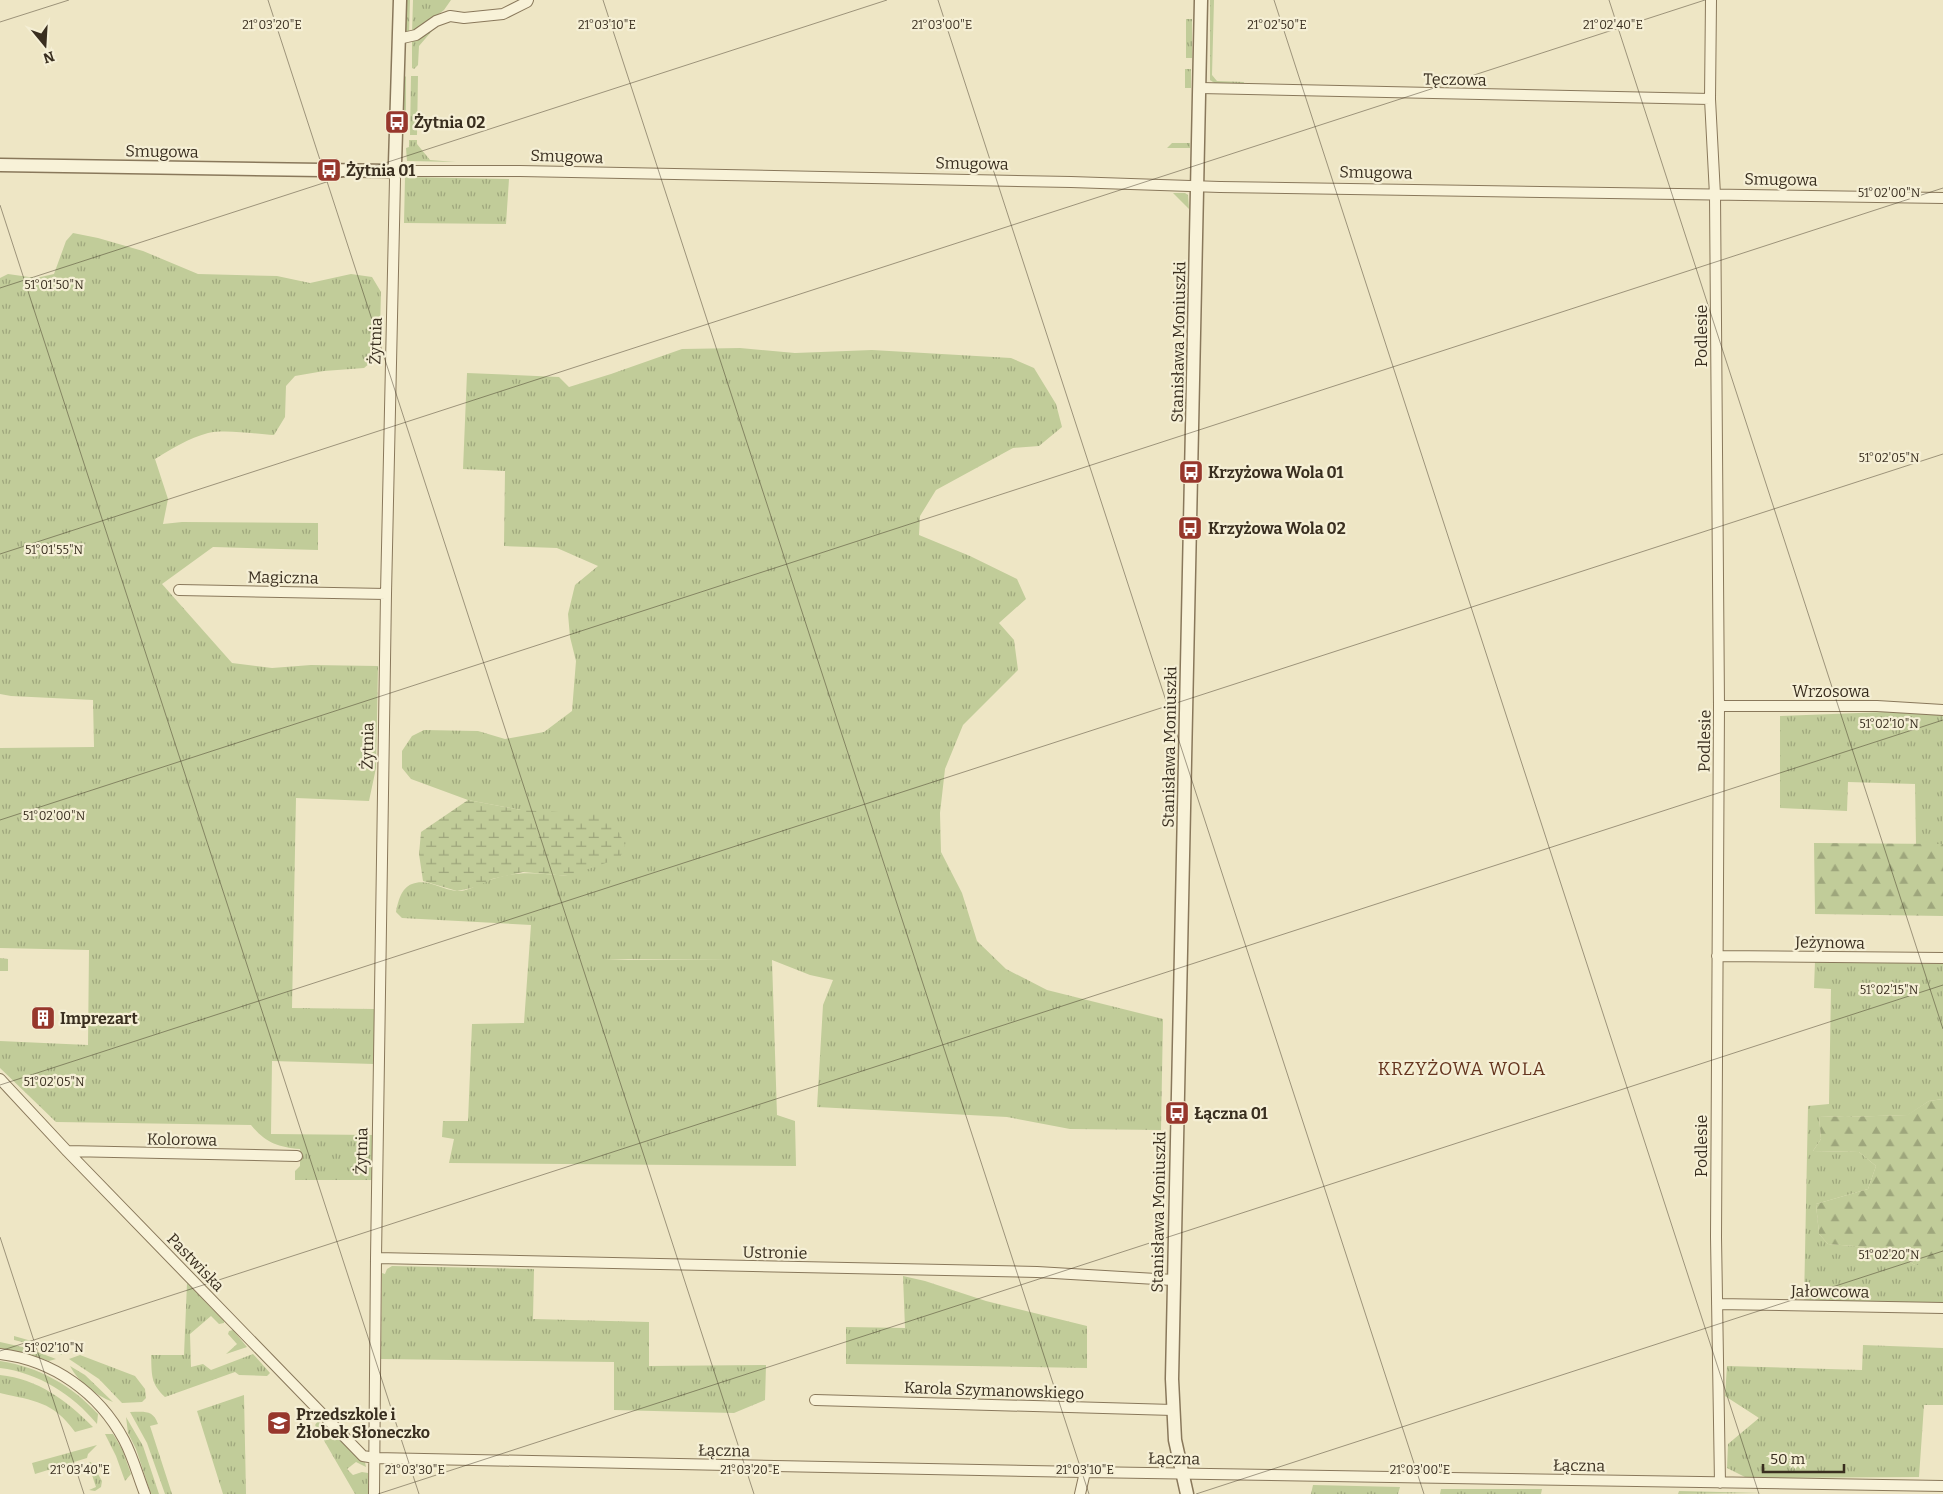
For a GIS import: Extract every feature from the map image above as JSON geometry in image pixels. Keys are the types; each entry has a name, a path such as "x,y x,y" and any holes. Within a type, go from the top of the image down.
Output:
{"street":[{"name":"Żytnia","path":"374,1494 386,594 395,179 393,169 395,166 400,0"},
{"path":"398,39 411,38 436,21 450,16 464,18 503,14 528,0"},
{"name":"Stanisława Moniuszki","path":"1187,1494 1175,1440 1173,1410 1173,1280 1201,0"},
{"name":"Podlesie","path":"1711,0 1710,99 1715,195 1719,706 1717,1304 1720,1483"},
{"name":"Tęczowa","path":"1200,88 1710,99"},
{"name":"Smugowa","path":"0,165 388,171 393,169 403,171 520,171 1012,180 1198,186 1943,198"},
{"name":"Magiczna","path":"179,590 386,594"},
{"name":"Wrzosowa","path":"1719,706 1877,706 1943,710"},
{"name":"Jeżynowa","path":"1717,956 1943,958"},
{"name":"Pastwiska","path":"0,1079 67,1151 363,1456 375,1458"},
{"name":"Kolorowa","path":"67,1151 297,1156"},
{"name":"Ustronie","path":"376,1258 1037,1272 1173,1280"},
{"name":"Jałowcowa","path":"1717,1304 1943,1308"},
{"path":"0,1354 40,1363 60,1373 83,1389 112,1419 135,1464 145,1494"},
{"name":"Karola Szymanowskiego","path":"815,1400 1173,1410"},
{"name":"Łączna","path":"375,1458 1943,1486"},
{"path":"1080,1494 1085,1472"}],"green space":[{"path":"406,0 410,0 409,35 406,33 405,28"},
{"path":"413,0 451,0 444,10 412,34"},
{"path":"1210,0 1214,0 1212,75 1217,81 1244,82 1243,85 1216,84 1210,80"},
{"path":"1186,19 1192,19 1192,58 1186,58"},
{"path":"437,25 419,46 418,65 414,69 412,68 412,42"},
{"path":"1185,69 1191,69 1191,88 1185,88"},
{"path":"406,76 406,110 404,112 404,78"},
{"path":"411,76 418,76 417,135 410,135"},
{"path":"409,140 417,140 417,144 430,160 456,162 407,161 406,148 409,147"},
{"path":"1172,143 1190,143 1190,148 1167,148"},
{"path":"405,177 509,179 506,224 404,223"},
{"path":"1173,193 1185,193 1188,195 1189,209"},
{"path":"73,233 143,251 198,274 277,276 310,283 351,274 372,277 381,292 380,331 376,358 364,368 324,371 295,376 286,386 285,417 274,435 232,432 208,433 187,441 155,459 168,499 163,524 182,522 318,523 318,550 213,547 162,584 232,663 272,668 311,665 378,666 376,768 369,801 296,798 292,1008 374,1009 374,1064 272,1061 271,1134 374,1135 373,1180 295,1180 295,1171 300,1166 300,1149 272,1143 261,1136 251,1125 56,1122 0,1068 0,1041 88,1045 89,950 0,948 0,748 94,747 93,700 0,694 0,278 8,274 36,278 54,274 66,241"},
{"path":"740,348 795,353 872,350 1011,358 1034,368 1056,404 1062,427 1039,446 1013,448 936,490 920,516 919,535 970,556 1017,579 1026,599 999,623 1014,640 1018,670 963,725 945,769 940,813 941,852 962,893 977,941 1006,969 1047,990 1163,1019 1161,1130 1070,1129 1007,1117 817,1107 823,1005 833,980 810,975 772,960 777,1115 795,1121 796,1166 449,1163 454,1139 442,1137 443,1121 468,1121 472,1024 524,1023 531,925 402,918 396,912 401,896 408,886 424,882 451,890 462,891 488,880 512,874 530,873 568,876 521,810 468,800 411,779 402,768 402,751 412,736 424,730 478,731 505,739 544,732 572,711 576,661 570,637 568,614 575,585 598,566 557,548 504,546 505,471 463,469 467,373 559,377 569,387 682,349","holes":["628,959 735,959 604,960"]},
{"path":"1885,712 1943,715 1943,844 1916,845 1915,784 1848,782 1847,811 1780,808 1780,716"},
{"path":"468,800 521,810 596,814 616,826 625,845 620,858 568,876 523,872 492,879 476,887 457,891 423,881 419,854 421,832"},
{"path":"1814,843 1943,844 1943,916 1815,914"},
{"path":"0,958 8,959 8,971 0,971"},
{"path":"1815,961 1943,964 1943,1099 1929,1101 1908,1115 1819,1116 1821,1139 1813,1151 1859,1152 1876,1166 1868,1189 1816,1204 1819,1234 1828,1244 1880,1248 1894,1253 1915,1265 1943,1265 1943,1303 1804,1302 1808,1106 1829,1104 1831,989 1814,988"},
{"path":"1943,1099 1943,1265 1915,1265 1894,1253 1880,1248 1828,1244 1819,1234 1816,1204 1868,1189 1876,1166 1859,1152 1813,1151 1821,1139 1819,1116 1907,1115 1929,1101"},
{"path":"392,1266 534,1269 533,1319 649,1322 649,1366 766,1365 765,1400 734,1413 614,1410 614,1362 381,1359 382,1273 385,1274 387,1269"},
{"path":"903,1276 925,1281 986,1301 1087,1326 1087,1368 846,1364 846,1327 905,1328"},
{"path":"187,1283 224,1321 224,1323 219,1324 211,1316 190,1334 191,1367 203,1364 211,1370 253,1354 270,1373 267,1376 239,1375 235,1372 165,1397 160,1392 154,1383 151,1355 184,1355"},
{"path":"233,1330 247,1347 226,1354 237,1344 228,1334 229,1331"},
{"path":"14,1336 42,1344 62,1352 62,1355 43,1347 14,1340"},
{"path":"0,1342 27,1348 56,1359 49,1361 0,1348"},
{"path":"1863,1345 1943,1348 1943,1405 1924,1405 1919,1477 1747,1478 1727,1468 1728,1444 1759,1418 1725,1396 1727,1366 1862,1370"},
{"path":"80,1355 135,1376 145,1389 146,1398 142,1402 122,1403 99,1379 69,1359"},
{"path":"0,1361 41,1373 65,1386 77,1394 98,1414 97,1424 66,1394 41,1380 0,1368"},
{"path":"70,1366 85,1375 113,1402 88,1388"},
{"path":"0,1375 27,1381 51,1392 93,1427 75,1432 51,1408 33,1401 0,1393"},
{"path":"244,1395 246,1494 223,1494 197,1411"},
{"path":"130,1412 147,1412 156,1419 158,1424 150,1426 172,1494 165,1494 147,1443"},
{"path":"126,1417 143,1446 159,1494 151,1494 136,1449 128,1433"},
{"path":"318,1421 365,1462 366,1467 356,1462 347,1469 353,1475 362,1472 368,1473 368,1494 355,1494 315,1425"},
{"path":"105,1434 113,1434 122,1449 131,1474 125,1481 116,1456"},
{"path":"97,1445 88,1454 87,1458 35,1474 32,1463"},
{"path":"91,1462 102,1481 101,1487 95,1491 89,1490 96,1487 88,1463"},
{"path":"1313,1485 1400,1487 1398,1494 1311,1494"},
{"path":"1441,1489 1542,1489 1541,1494 1440,1494"},
{"path":"1679,1491 1762,1493 1678,1494"}],"place":[{"name":"Żytnia 02","path":"397,122"},
{"name":"Żytnia 01","path":"329,170"},
{"name":"Krzyżowa Wola 01","path":"1191,472"},
{"name":"Krzyżowa Wola 02","path":"1190,528"},
{"name":"Imprezart","path":"43,1018"},
{"name":"Łączna 01","path":"1177,1113"},
{"name":"Przedszkole i Żłobek Słoneczko","path":"279,1423"}],"district":[{"name":"KRZYŻOWA WOLA","path":"1462,1069"}]}
